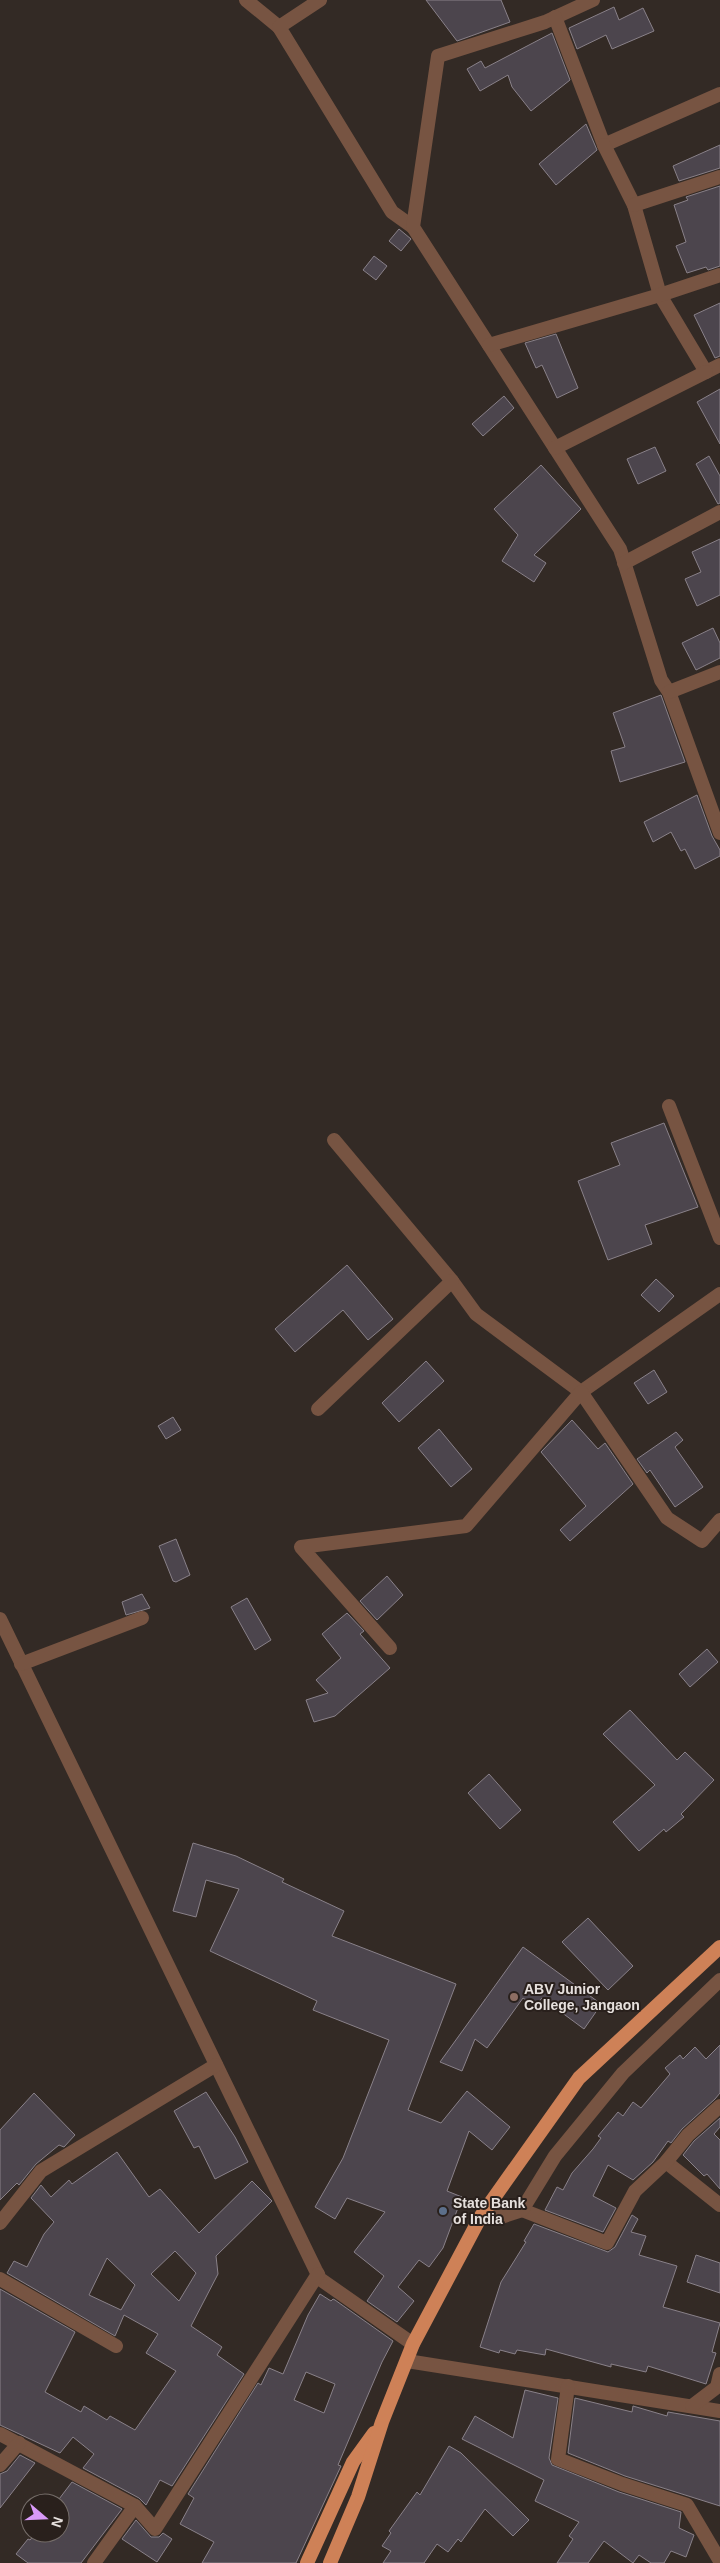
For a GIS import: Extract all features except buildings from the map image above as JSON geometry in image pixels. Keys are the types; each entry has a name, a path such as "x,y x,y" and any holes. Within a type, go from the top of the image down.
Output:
{"highway":[{"path":"330,2563 358,2497 382,2422 414,2344 481,2216 579,2078 720,1947"},
{"path":"307,2563 353,2462 382,2422"}],"street":[{"path":"246,0 280,27 392,212 413,227 620,549 661,680 669,692 720,833"},
{"path":"280,27 320,0"},
{"path":"413,227 438,56 545,22 592,0"},
{"path":"555,17 604,145 634,205 660,295 706,372"},
{"path":"604,145 720,94"},
{"path":"634,205 720,177"},
{"path":"489,345 660,295 720,275"},
{"path":"555,448 720,365"},
{"path":"624,563 720,512"},
{"path":"669,692 720,672"},
{"path":"669,1106 720,1238"},
{"path":"334,1140 452,1280 476,1314 581,1392 667,1518 702,1541 720,1520"},
{"path":"318,1409 452,1280"},
{"path":"390,1648 301,1547 466,1526 581,1392 720,1294"},
{"path":"21,1664 142,1618"},
{"path":"0,1619 320,2279 414,2344"},
{"path":"522,2210 555,2156 623,2074 720,1980"},
{"path":"0,2223 41,2171 216,2065"},
{"path":"481,2216 501,2216 522,2210 607,2243 635,2191 666,2162 688,2135 720,2106"},
{"path":"666,2162 720,2206"},
{"path":"0,2434 135,2506 155,2529 318,2274"},
{"path":"0,2278 116,2346"},
{"path":"407,2361 720,2411"},
{"path":"692,2406 716,2387 720,2374"},
{"path":"568,2386 558,2458 622,2484 687,2505 720,2561"},
{"path":"0,2465 19,2443"},
{"path":"94,2563 135,2506"}],"place":[{"name":"ABV Junior College, Jangaon","path":"514,1997"},
{"name":"State Bank of India","path":"443,2211"}]}
